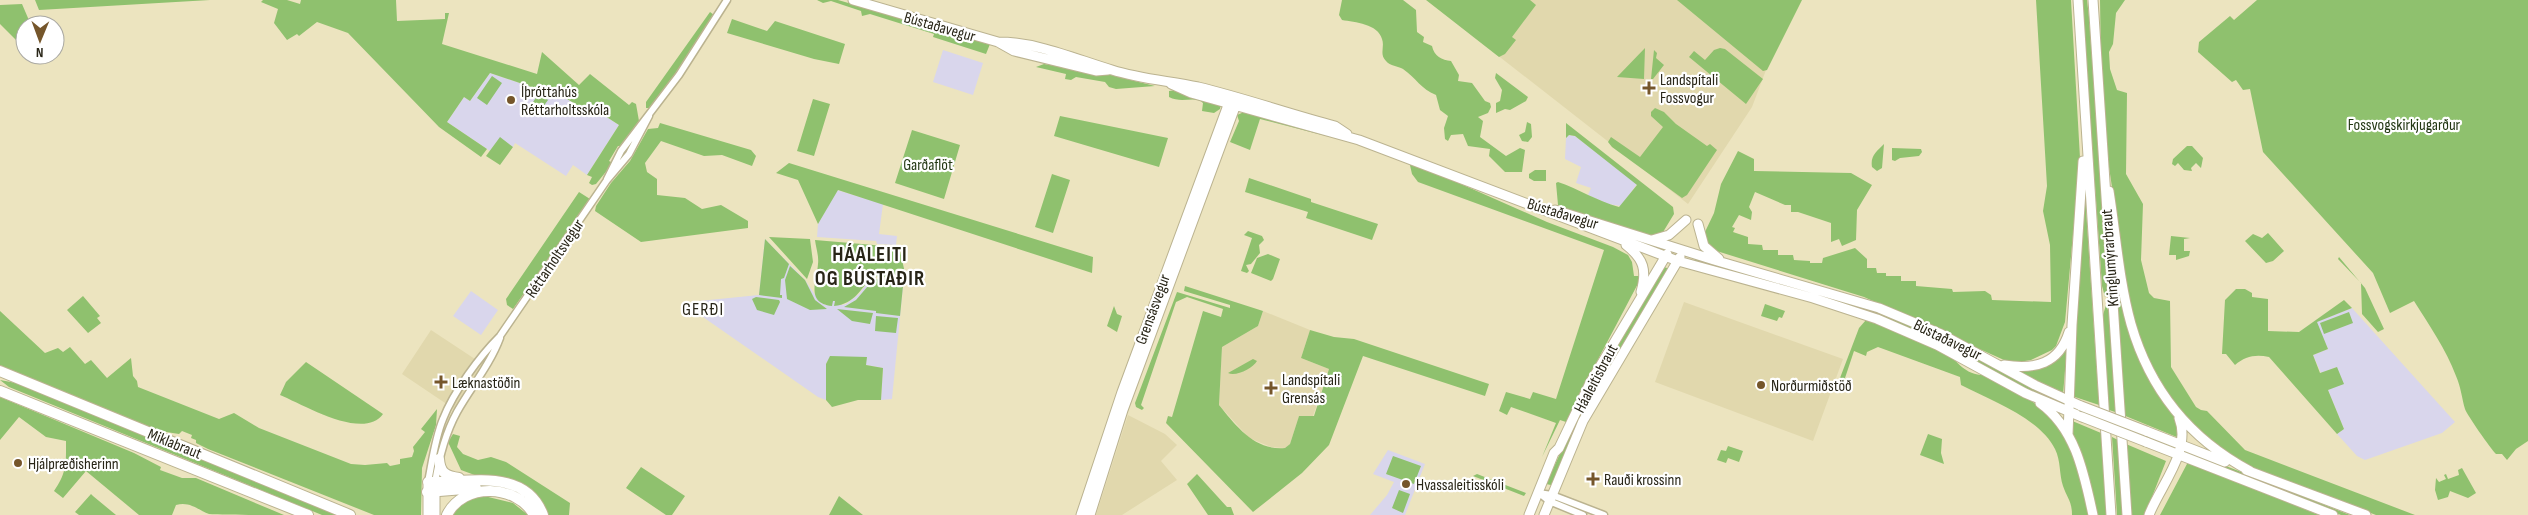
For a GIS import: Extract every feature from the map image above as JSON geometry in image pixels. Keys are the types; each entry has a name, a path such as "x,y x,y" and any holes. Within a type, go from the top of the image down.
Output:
{"highway":[{"name":"Miklabraut","path":"0,371 350,515"},
{"name":"Miklabraut","path":"0,392 308,515"},
{"path":"439,460 440,467 445,475 472,480 499,481 520,488 534,498 544,515"},
{"path":"431,487 472,480"},
{"path":"431,487 496,490 518,498 534,515"},
{"path":"447,515 456,502 466,496 496,490"},
{"path":"283,505 297,515"}],"main road":[{"name":"Bústaðavegur","path":"853,0 998,42 1014,51 1096,71 1111,70 1171,84 1191,93 1233,101 1358,140 1678,262 1813,298 1877,319 1937,345 2025,393 2068,412 2333,515"},
{"name":"Kringlumýrarbraut","path":"2078,0 2111,515"},
{"name":"Kringlumýrarbraut","path":"2092,0 2127,515"},
{"name":"Grensásvegur","path":"1080,515 1122,392 1233,101"},
{"name":"Grensásvegur","path":"1090,515 1121,416 1233,101"},
{"path":"2068,435 2068,400 2085,115"},
{"path":"2102,152 2131,325 2155,380 2178,415 2211,448 2250,472"},
{"name":"Bústaðavegur","path":"1516,199 1730,265 1865,303 1941,334 1994,363 2081,406 2366,515"},
{"path":"1649,240 1666,237 1686,220"},
{"path":"1698,224 1700,237 1708,251 1730,265"},
{"path":"1617,239 1639,256 1643,264 1644,275 1639,299"},
{"name":"Háaleitisbraut","path":"1529,515 1554,453 1559,448 1590,383 1671,247"},
{"name":"Háaleitisbraut","path":"1544,515 1583,421 1684,251"},
{"path":"1994,363 2026,367 2048,360 2062,349 2072,325"},
{"path":"2025,393 2053,414 2068,435 2084,474 2093,515"},
{"path":"2149,515 2178,454 2182,430 2178,415"},
{"path":"428,515 431,487"},
{"path":"431,487 435,515"}],"street":[{"name":"Réttarholtsvegur","path":"431,487 444,417 483,354 500,336 607,180 629,154 649,116 727,0"},
{"name":"Réttarholtsvegur","path":"431,487 450,425 494,355 500,336"},
{"path":"1538,492 1583,515"},
{"path":"1550,498 1604,515"}],"shaded area":[{"name":"Landspítali Fossvogur","path":"1427,0 1800,0 1766,70 1752,107 1688,204"},
{"path":"943,50 983,63 973,95 933,82"},
{"path":"490,73 567,99 584,109 588,105 619,125 587,175 573,165 566,176 515,143 513,147 500,138 490,151 447,122 464,97 470,101"},
{"path":"1569,135 1575,136 1637,184 1621,206 1608,204 1588,195 1591,188 1576,183 1581,167 1565,159 1566,138"},
{"path":"837,190 883,204 879,234 897,236 896,245 877,244 876,241 817,237 818,224"},
{"path":"765,239 805,280 820,302 826,305 827,296 842,305 846,304 859,294 871,278 885,280 904,276 892,399 881,400 883,368 866,365 866,357 830,357 826,364 826,400 818,397 690,308 699,301 759,295"},
{"path":"471,291 498,310 481,335 453,316"},
{"path":"1684,302 1843,359 1813,441 1655,382"},
{"path":"2352,308 2455,422 2442,433 2365,460 2357,456 2337,434 2344,429 2328,390 2337,367 2321,373 2313,355 2328,349 2316,322"},
{"name":"Landspítali Grensás","path":"1263,311 1310,330 1301,358 1329,369 1313,416 1299,416 1290,444 1285,448 1271,447 1249,438 1219,405 1222,347 1258,326"},
{"path":"431,330 484,365 454,409 402,374"},
{"path":"1128,415 1165,434 1177,445 1161,461 1177,480 1122,515 1096,515"},
{"name":"Hvassaleitisskóli","path":"1388,450 1425,464 1405,515 1370,515 1387,495 1394,482 1373,474"}],"green space":[{"path":"35,0 210,0 39,10"},
{"path":"263,0 287,0 300,4 301,0 396,0 397,21 445,19 445,13 449,13 442,44 537,74 542,52 579,85 590,74 629,105 632,102 636,104 639,121 620,146 618,146 609,161 613,163 596,184 592,185 589,183 592,177 587,175 619,125 588,105 584,109 567,99 490,73 470,101 464,97 447,122 487,149 481,157 439,127 348,33 317,22 299,36 297,34 287,40 274,23 278,9 261,2"},
{"path":"817,0 838,0 990,44 986,54 933,37 934,34 870,14 862,16 861,11 831,1 823,3"},
{"path":"1342,0 1403,0 1416,10 1417,32 1424,37 1423,42 1432,46 1439,57 1451,61 1459,75 1458,81 1472,83 1485,101 1490,103 1491,107 1488,113 1478,117 1483,121 1480,137 1506,156 1520,148 1525,150 1522,172 1505,172 1489,156 1490,149 1468,146 1463,134 1451,135 1448,141 1445,139 1444,128 1448,116 1440,110 1436,95 1426,90 1408,72 1386,61 1382,53 1382,39 1376,30 1365,25 1342,20 1339,15"},
{"path":"1426,0 1530,0 1536,5 1512,37 1516,40 1505,54 1499,57"},
{"path":"1677,0 1802,0 1767,70 1763,71"},
{"path":"2036,0 2071,0 2080,158 2065,322 2056,346 2052,350 2031,360 2019,362 2004,360 1864,297 1707,248 1704,234 1714,213 1721,184 1738,151 1754,159 1754,171 1851,173 1872,185 1857,210 1856,240 1842,246 1839,239 1831,242 1831,223 1798,212 1791,212 1791,205 1785,205 1755,192 1749,207 1752,212 1751,220 1739,215 1732,227 1735,228 1733,232 1748,237 1748,244 1762,245 1763,250 1778,250 1778,255 1793,255 1794,260 1810,261 1810,263 1822,263 1823,258 1855,248 1867,259 1867,268 1876,268 1877,273 1886,273 1886,276 1901,276 1901,281 1916,281 1916,286 1952,289 1953,292 1985,291 1991,295 1992,300 2051,302 2050,245 2043,211 2047,186"},
{"path":"2082,0 2087,0 2089,17 2108,292 2105,297 2102,286"},
{"path":"2100,0 2125,0 2116,13 2113,44 2109,52 2110,69 2117,90 2127,93 2126,174 2143,204 2141,260 2149,293 2154,298 2170,301 2171,367 2196,407 2207,411 2245,450 2415,515 2376,515 2253,469 2229,456 2181,414 2163,385 2145,353 2129,303 2109,167 2101,66"},
{"name":"Fossvogskirkjugarður","path":"2257,0 2528,0 2528,441 2516,449 2507,460 2502,454 2496,454 2493,451 2465,409 2452,366 2437,337 2414,301 2390,313 2373,273 2263,152 2250,89 2243,90 2236,80 2232,82 2198,52 2199,42 2230,16 2234,20"},
{"path":"22,4 27,15 15,15 15,39 0,24 0,5"},
{"path":"710,12 714,15 713,19 659,97 650,108 646,108 646,102"},
{"path":"732,19 767,31 775,21 845,44 839,64 814,59 727,33"},
{"path":"1645,48 1644,79 1617,77"},
{"path":"1725,49 1763,79 1746,104 1689,57 1694,51 1705,60 1714,50"},
{"path":"1654,50 1657,53 1656,58 1664,65 1651,79"},
{"path":"1044,64 1107,74 1155,86 1116,89 1109,87 1105,82 1076,77 1071,80 1065,79 1066,74 1036,67"},
{"path":"1496,73 1528,97 1526,101 1510,110 1505,109 1496,113 1496,103 1500,101 1502,90 1495,78"},
{"path":"492,76 502,83 487,105 477,98"},
{"path":"1177,90 1221,104 1220,109 1214,113 1202,111 1203,103 1200,101 1193,99 1179,100 1169,97 1169,91"},
{"path":"539,93 548,100 538,114 529,108"},
{"path":"813,99 830,104 814,156 797,151"},
{"path":"1655,108 1664,112 1676,124 1707,146 1710,144 1717,150 1687,195 1682,198 1612,147 1608,142 1611,137 1640,157 1663,127 1651,116 1651,112"},
{"path":"1244,112 1330,137 1260,119 1250,150 1230,142 1239,121 1237,115"},
{"path":"1060,116 1168,138 1159,167 1054,136"},
{"path":"1527,122 1531,124 1532,137 1528,142 1522,141 1519,135 1525,132"},
{"path":"660,123 751,150 756,156 752,166 722,155 704,156 661,141 645,163 647,172 657,179 657,195 685,198 702,209 721,205 748,221 748,228 641,242 595,211 596,206 611,183 630,161 648,129 658,128"},
{"path":"1566,123 1673,207 1674,214 1660,237 1656,238 1563,211 1563,207 1558,205 1556,183 1558,182 1619,207 1637,185 1575,136 1569,135 1566,138"},
{"name":"Garðaflöt","path":"912,130 960,145 944,199 895,183"},
{"path":"500,137 513,147 500,165 486,156"},
{"path":"1884,144 1882,168 1877,171 1872,167 1872,160"},
{"path":"2187,146 2192,146 2203,158 2201,168 2196,163 2191,168 2192,171 2184,170 2178,163 2175,166 2172,164 2173,159"},
{"path":"1892,148 1921,149 1922,152 1919,156 1900,158 1895,161 1892,160"},
{"path":"1409,161 1547,222 1613,247 1628,255 1632,262 1634,276 1642,276 1584,386 1570,419 1566,422 1560,420 1542,457 1556,423 1511,407 1507,415 1499,411 1506,392 1530,399 1533,392 1556,399 1604,250 1418,182 1412,174"},
{"path":"789,163 1093,257 1092,273 838,190 818,224 798,180 776,173"},
{"path":"1535,170 1546,170 1546,181 1534,181 1529,178 1529,174"},
{"path":"1052,174 1070,180 1053,233 1035,227"},
{"path":"1249,178 1311,199 1311,202 1378,224 1372,240 1306,218 1308,212 1245,192"},
{"path":"579,192 590,199 513,309 507,305 506,299"},
{"path":"2085,193 2099,405 2072,396"},
{"path":"2107,196 2143,364 2156,392 2178,421 2179,438 2123,415"},
{"path":"1248,231 1262,236 1264,240 1259,245 1260,253 1251,264 1246,265 1249,271 1247,273 1241,271 1252,238 1244,235"},
{"path":"2268,233 2284,251 2273,261 2266,263 2245,241 2253,234 2262,238"},
{"path":"2171,236 2190,238 2184,239 2184,251 2190,251 2189,256 2176,260 2176,255 2169,255"},
{"path":"769,237 810,239 813,262 807,279"},
{"path":"765,239 789,264 784,278 781,279 780,295 782,295 782,298 759,295"},
{"path":"815,240 897,247 900,251 905,273 886,277 873,276 847,302 834,306 835,301 833,301 832,306 824,304 815,296 814,290 818,261"},
{"path":"1268,254 1280,259 1271,281 1251,273 1257,258"},
{"path":"2339,257 2359,281 2338,259"},
{"path":"1696,258 1856,304 1857,308 1694,261"},
{"path":"790,266 805,280 815,300 827,309 810,310 787,299 785,280"},
{"path":"1664,267 1670,269 1582,419 1551,485 1546,484 1587,395"},
{"path":"904,276 900,316 844,307 856,300 874,279 885,280"},
{"path":"2361,283 2384,329 2378,332 2362,314"},
{"path":"1185,286 1263,311 1258,326 1222,347 1219,405 1239,429 1264,446 1285,448 1290,444 1299,416 1314,416 1329,369 1301,358 1310,330 1334,337 1354,339 1489,384 1485,396 1363,356 1329,445 1302,473 1253,512 1166,423 1168,416 1172,417 1203,311 1221,317 1223,309 1187,297 1176,302 1141,405 1144,408 1142,410 1136,407 1135,403 1177,292 1230,308 1230,305 1184,291"},
{"path":"2236,289 2245,289 2252,293 2252,297 2268,299 2268,331 2299,332 2344,300 2352,308 2317,322 2328,349 2313,355 2320,373 2337,367 2344,384 2328,390 2344,429 2337,434 2269,357 2251,356 2235,365 2226,354 2222,354 2225,300"},
{"path":"83,296 100,316 97,318 101,323 88,333 67,310"},
{"path":"756,297 779,300 780,302 774,315 757,310 752,299"},
{"path":"1765,304 1785,311 1782,318 1779,317 1777,321 1761,316"},
{"path":"2106,305 2110,315 2118,413 2109,410 2103,315"},
{"path":"1114,306 1117,314 1122,316 1117,332 1107,326"},
{"path":"837,309 873,313 870,324 852,321"},
{"path":"0,311 45,353 58,348 63,352 70,347 85,364 91,360 107,378 131,358 133,376 137,381 138,387 219,419 234,413 259,428 351,464 387,463 390,466 400,464 400,459 412,457 413,447 425,432 421,429 437,409 436,425 422,468 421,515 374,515 208,449 196,443 196,440 191,438 192,435 182,431 179,434 160,431 0,365"},
{"path":"1874,312 1937,336 2059,400 2059,404 2018,385 1960,353 1870,313"},
{"path":"2349,312 2353,323 2324,334 2320,323"},
{"path":"876,316 898,318 896,333 875,331"},
{"path":"1866,320 1872,320 1936,347 1968,371 1979,375 1987,375 2028,399 2048,414 2069,441 2080,472 2091,515 2072,515 2062,481 2057,454 2048,438 2038,428 2013,411 1961,385 1960,377 1878,347 1867,352 1866,356 1854,351 1844,381 1840,378 1859,328"},
{"path":"2067,346 2063,395 2012,369 2043,364 2062,353"},
{"path":"830,356 867,357 866,365 883,368 881,400 858,400 832,407 826,400 826,364"},
{"path":"1253,359 1257,361 1248,369 1235,374 1228,373"},
{"path":"306,362 383,414 374,421 362,424 348,422 318,413 280,395 286,382"},
{"path":"0,380 16,383 338,515 322,515 9,387"},
{"path":"0,397 134,453 161,467 160,470 182,478 196,478 284,515 209,514 190,505 181,504 176,505 172,515 139,515 86,471 63,498 54,491 65,467 66,441 46,437 19,417 0,440"},
{"path":"2070,420 2101,433 2107,515 2096,515 2070,431"},
{"path":"453,434 460,436 457,447 463,454 478,460 491,457 506,462 570,503 569,515 545,515 535,497 461,470 448,442"},
{"path":"1928,434 1942,439 1941,453 1944,464 1920,455"},
{"path":"2112,437 2118,440 2123,515 2117,515"},
{"path":"2126,444 2166,461 2145,515 2130,515"},
{"path":"1728,446 1743,451 1739,462 1728,458 1726,463 1717,460 1721,450 1726,451"},
{"path":"2183,449 2350,515 2341,515 2181,453"},
{"path":"1393,456 1421,466 1414,484 1386,474"},
{"path":"2188,462 2319,515 2160,515"},
{"path":"641,467 685,496 672,515 666,515 626,488"},
{"path":"2462,468 2476,493 2468,498 2450,491 2448,497 2438,500 2435,490 2436,478 2439,482 2446,479 2444,475 2446,474 2448,479 2459,475 2458,470"},
{"path":"1197,474 1227,507 1231,507 1234,515 1208,515 1187,484"},
{"path":"1477,474 1526,493 1524,496 1473,476"},
{"path":"1399,490 1410,494 1403,513 1392,508"},
{"path":"91,494 116,515 79,515 75,512"},
{"path":"480,495 513,503 528,515 451,515 465,501"},
{"path":"839,496 863,515 829,515"}],"place":[{"name":"Landspítali Fossvogur","path":"1649,88"},
{"name":"Íþróttahús Réttarholtsskóla","path":"511,100"},
{"name":"Læknastöðin","path":"441,382"},
{"name":"Norðurmiðstöð","path":"1761,385"},
{"name":"Landspítali Grensás","path":"1271,388"},
{"name":"Hjálpræðisherinn","path":"18,463"},
{"name":"Rauði krossinn","path":"1593,479"},
{"name":"Hvassaleitisskóli","path":"1406,484"}],"district":[{"name":"HÁALEITI OG BÚSTAÐIR","path":"870,266"},
{"name":"GERÐI","path":"703,309"}]}
